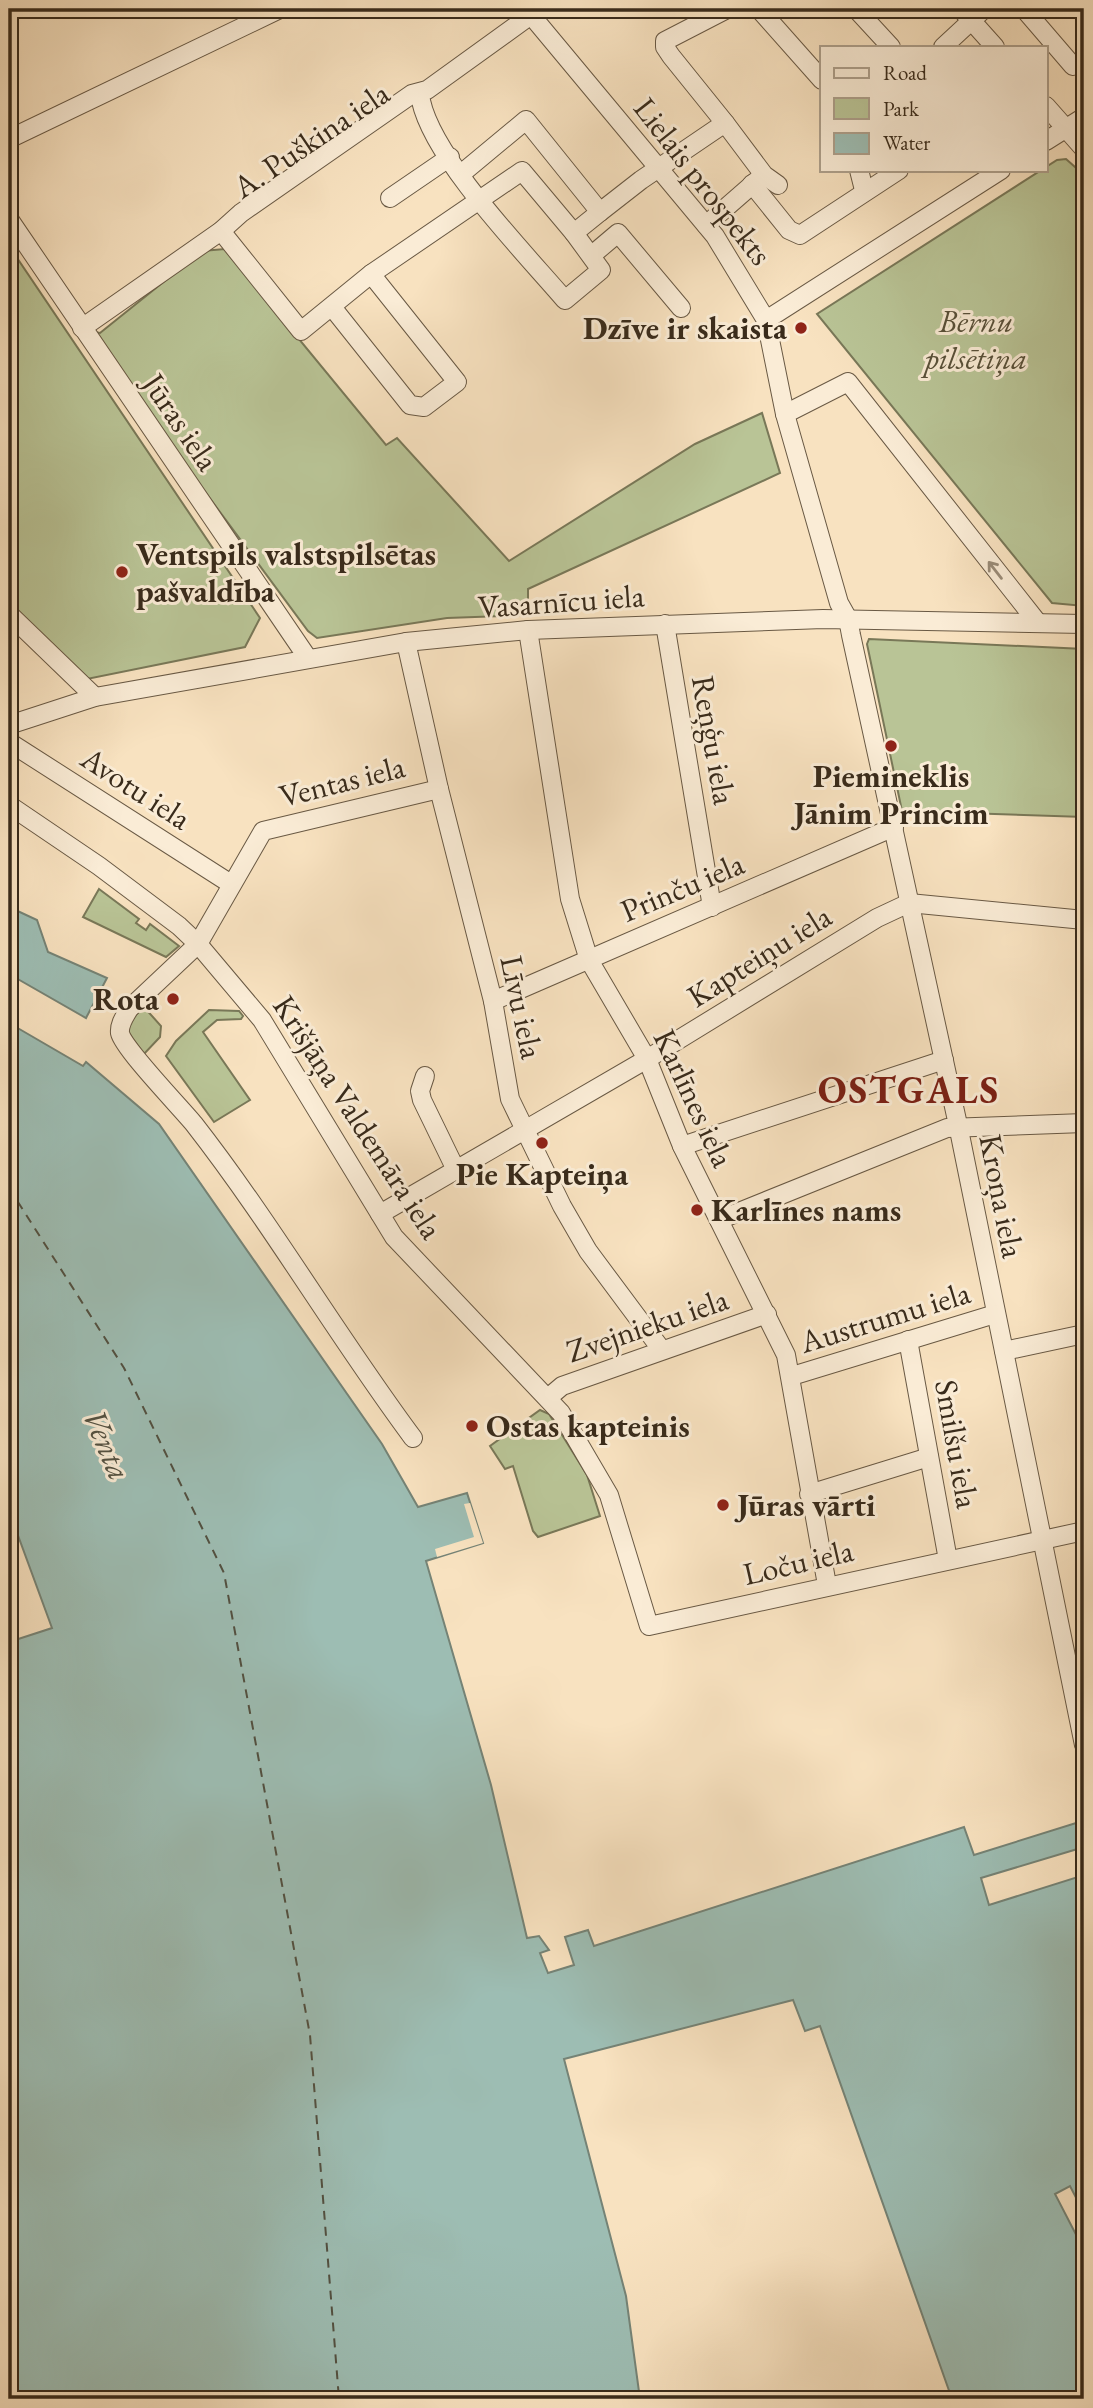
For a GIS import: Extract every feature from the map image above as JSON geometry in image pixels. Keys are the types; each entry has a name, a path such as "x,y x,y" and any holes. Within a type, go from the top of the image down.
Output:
{"street":[{"path":"9,139 280,9"},
{"path":"727,9 665,41 671,57 725,124 764,181 789,230 800,234 896,172"},
{"path":"759,9 820,78"},
{"path":"856,9 890,46"},
{"path":"1024,9 1073,66"},
{"name":"A. Puškina iela","path":"82,328 221,230 247,221 424,95 529,12"},
{"name":"Lielais prospekts","path":"529,12 706,225 742,277 766,320 785,414 839,603 848,619"},
{"path":"944,46 972,12 994,46"},
{"path":"221,230 301,331 370,274 480,200 522,171 592,255 601,270 565,300 480,200 461,174 424,117 424,95"},
{"path":"1048,108 1084,149"},
{"path":"1048,140 1084,117"},
{"path":"461,174 526,120 600,212"},
{"path":"574,233 658,168 725,124"},
{"path":"390,198 450,157"},
{"path":"860,172 864,190"},
{"path":"766,320 998,172"},
{"path":"706,225 764,181"},
{"name":"Jūras iela","path":"9,219 307,657"},
{"path":"592,255 618,233 681,308"},
{"path":"332,307 410,405 424,407 457,382 370,274"},
{"path":"785,414 848,382 1038,623"},
{"path":"9,614 95,697"},
{"name":"Vasarnīcu iela","path":"9,725 95,697 307,657 406,642 528,631 848,619 1084,624"},
{"name":"Kroņa iela","path":"848,619 958,1125 1084,1745"},
{"name":"Reņģu iela","path":"664,624 712,907"},
{"name":"Karlīnes iela","path":"528,631 570,899 589,960 647,1059 682,1146 786,1355 792,1376 809,1494 827,1586"},
{"name":"Līvu iela","path":"406,642 439,789 493,1001 510,1099 523,1131 588,1251 662,1349"},
{"name":"Avotu iela","path":"9,742 230,884"},
{"name":"Ventas iela","path":"413,1438 210,1146 126,1046 120,1034 122,1021 129,1009 198,944 230,884 263,831 439,789"},
{"name":"Krišjāņa Valdemāra iela","path":"9,805 99,866 198,944 262,1020 401,1246 549,1397 603,1481 622,1533 649,1626"},
{"name":"Prinču iela","path":"493,1001 894,827"},
{"name":"Kapteiņu iela","path":"380,1214 647,1059 877,918 909,904 1084,920"},
{"path":"682,1146 944,1060"},
{"path":"425,1076 420,1091 422,1100 456,1170"},
{"path":"719,1220 841,1169 958,1125 1084,1123"},
{"name":"Zvejnieku iela","path":"549,1397 562,1386 767,1314"},
{"name":"Austrumu iela","path":"792,1376 995,1314"},
{"path":"1004,1351 1084,1335"},
{"name":"Smilšu iela","path":"908,1340 948,1560"},
{"path":"809,1494 929,1457"},
{"name":"Loču iela","path":"649,1626 1084,1531"}],"green space":[{"name":"Bērnu pilsētiņa","path":"1066,159 1084,175 1084,606 1052,603 817,314 1038,172 1048,172 1048,166 1057,160"},
{"path":"9,246 260,618 245,647 87,679 9,604"},
{"path":"225,249 386,445 397,438 509,561 695,444 762,413 780,473 528,589 528,615 447,618 317,638 308,631 140,404 95,332 100,333 202,251"},
{"path":"869,639 1084,649 1084,817 902,811 867,644"},
{"path":"99,889 139,919 136,923 146,930 150,924 179,946 166,957 83,917"},
{"path":"143,1006 161,1026 160,1037 144,1054 128,1032 129,1024"},
{"path":"209,1010 239,1011 243,1016 241,1019 217,1020 203,1032 250,1100 214,1122 166,1056 176,1041"},
{"path":"540,1410 549,1414 587,1475 600,1516 538,1537 533,1531 513,1466 505,1469 490,1446"}],"water":[{"path":"9,907 37,920 48,952 107,978 86,1018 9,974"},
{"name":"Venta","path":"9,1023 83,1066 86,1062 159,1124 382,1444 418,1507 467,1493 483,1543 426,1561 491,1785 527,1938 539,1936 549,1950 540,1953 548,1973 574,1965 565,1937 588,1930 594,1946 964,1827 974,1855 1076,1823 1084,1847 981,1878 989,1905 1084,1875 1084,2213 1070,2186 1055,2194 1084,2250 1084,2399 952,2399 820,2026 805,2031 793,2000 564,2059 626,2296 640,2399 9,2399 9,1642 52,1628 9,1511"}],"pier":[{"path":"470,1503 483,1543 437,1557 435,1549 474,1537 464,1504"}],"ferry route":[{"path":"9,1188 124,1368 224,1573 310,2035 339,2399"}],"place":[{"name":"Dzīve ir skaista","path":"801,328"},
{"name":"Ventspils valstspilsētas pašvaldība","path":"122,572"},
{"name":"Piemineklis Jānim Princim","path":"891,746"},
{"name":"Rota","path":"173,999"},
{"name":"Pie Kapteiņa","path":"542,1143"},
{"name":"Karlīnes nams","path":"697,1210"},
{"name":"Ostas kapteinis","path":"472,1426"},
{"name":"Jūras vārti","path":"723,1505"}],"district":[{"name":"OSTGALS","path":"909,1090"}]}
